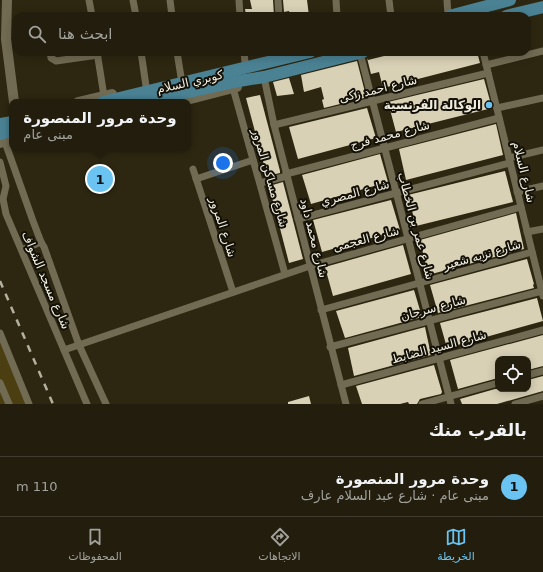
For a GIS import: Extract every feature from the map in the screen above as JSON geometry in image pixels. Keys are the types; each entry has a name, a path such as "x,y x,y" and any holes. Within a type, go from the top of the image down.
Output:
{"main road":[{"path":"7,0 6,39 14,99"},
{"path":"463,12 508,0"},
{"path":"522,12 543,7"},
{"name":"كوبري السلام","path":"104,99 209,82 264,77 346,56"},
{"path":"104,99 181,77 245,62 281,57"},
{"name":"كوبري السلام","path":"153,99 209,82 281,57"},
{"path":"195,74 200,97"},
{"path":"191,99 233,88 264,77"}],"street":[{"path":"89,0 91,12"},
{"path":"133,0 135,12"},
{"path":"170,0 172,12"},
{"path":"239,0 240,12"},
{"path":"278,0 280,12"},
{"path":"336,0 337,12"},
{"path":"389,0 390,12"},
{"path":"447,0 448,12"},
{"path":"531,54 543,51"},
{"path":"51,56 53,60 56,61 85,56"},
{"path":"97,56 104,99"},
{"path":"142,56 146,86"},
{"path":"178,56 181,77"},
{"path":"244,56 245,62"},
{"name":"شارع عمر بن الخطاب","path":"363,56 373,101 450,400"},
{"name":"شارع السلام","path":"484,56 542,294"},
{"path":"486,65 523,56"},
{"name":"شارع احمد زكى","path":"274,125 488,73"},
{"name":"شارع محمد داود","path":"264,77 274,125 330,347 346,404"},
{"name":"شارع مساكن المرور","path":"233,88 285,274"},
{"path":"497,108 543,98"},
{"name":"شارع محمد فرج","path":"260,183 499,118"},
{"path":"4,140 79,345 106,404"},
{"name":"شارع المصري","path":"298,219 397,193 543,150"},
{"path":"196,179 254,160"},
{"name":"شارع مسجد الشواف","path":"0,162 6,186 3,199 4,207 87,404"},
{"name":"شارع المرور","path":"193,169 233,292"},
{"path":"517,192 543,186"},
{"name":"شارع العجمى","path":"64,350 310,266 521,207"},
{"path":"527,232 543,228"},
{"path":"22,250 42,242"},
{"name":"شارع نزيه شعير","path":"321,310 532,252"},
{"name":"شارع سرحان","path":"330,347 542,294"},
{"name":"شارع السيد الضابط","path":"340,385 543,330"},
{"path":"0,333 29,404"},
{"path":"531,374 543,371"},
{"path":"0,383 9,404"},
{"path":"422,404 450,400 495,384"},
{"path":"515,404 543,396"}],"shaded area":[{"path":"0,338 29,404 0,404"}],"building":[{"path":"250,0 273,0 274,12 245,12 245,9 252,9"},
{"path":"283,0 307,0 308,12 284,12"},
{"path":"384,56 478,56 480,63 383,88 379,72 371,74 367,58 368,60"},
{"path":"357,61 366,96 364,96 364,98 324,108 322,100 324,99 321,87 304,92 301,75"},
{"path":"289,78 294,94 277,96 273,82"},
{"path":"484,79 492,108 396,132 388,102"},
{"path":"260,95 280,171 280,173 267,176 246,98"},
{"path":"367,108 376,138 298,159 289,127"},
{"path":"496,124 503,155 406,180 399,149"},
{"path":"380,154 388,182 311,204 302,175"},
{"path":"505,171 513,202 416,226 408,195"},
{"path":"283,182 303,259 289,263 269,186"},
{"path":"391,200 400,230 322,252 313,220"},
{"path":"516,213 524,249 428,275 420,240"},
{"path":"403,245 411,274 333,296 325,267"},
{"path":"527,259 534,288 438,313 430,285"},
{"path":"414,290 422,317 345,338 336,311"},
{"path":"537,298 543,321 447,348 440,323"},
{"path":"425,327 431,355 354,376 348,348"},
{"path":"543,335 543,366 531,369 531,356 495,356 495,379 458,389 450,360"},
{"path":"434,365 442,392 441,394 420,399 417,404 409,404 408,402 400,404 362,404 356,386"},
{"path":"543,376 543,391 497,404 462,404 460,399 495,389 495,392 531,392 531,379"},
{"path":"309,396 311,404 288,404 288,402"}],"railway":[{"path":"0,281 53,404"}],"place":[{"name":"الوكالة الفرنسية","path":"489,105"},
{"name":"وحدة مرور المنصورة","path":"100,179"}]}
